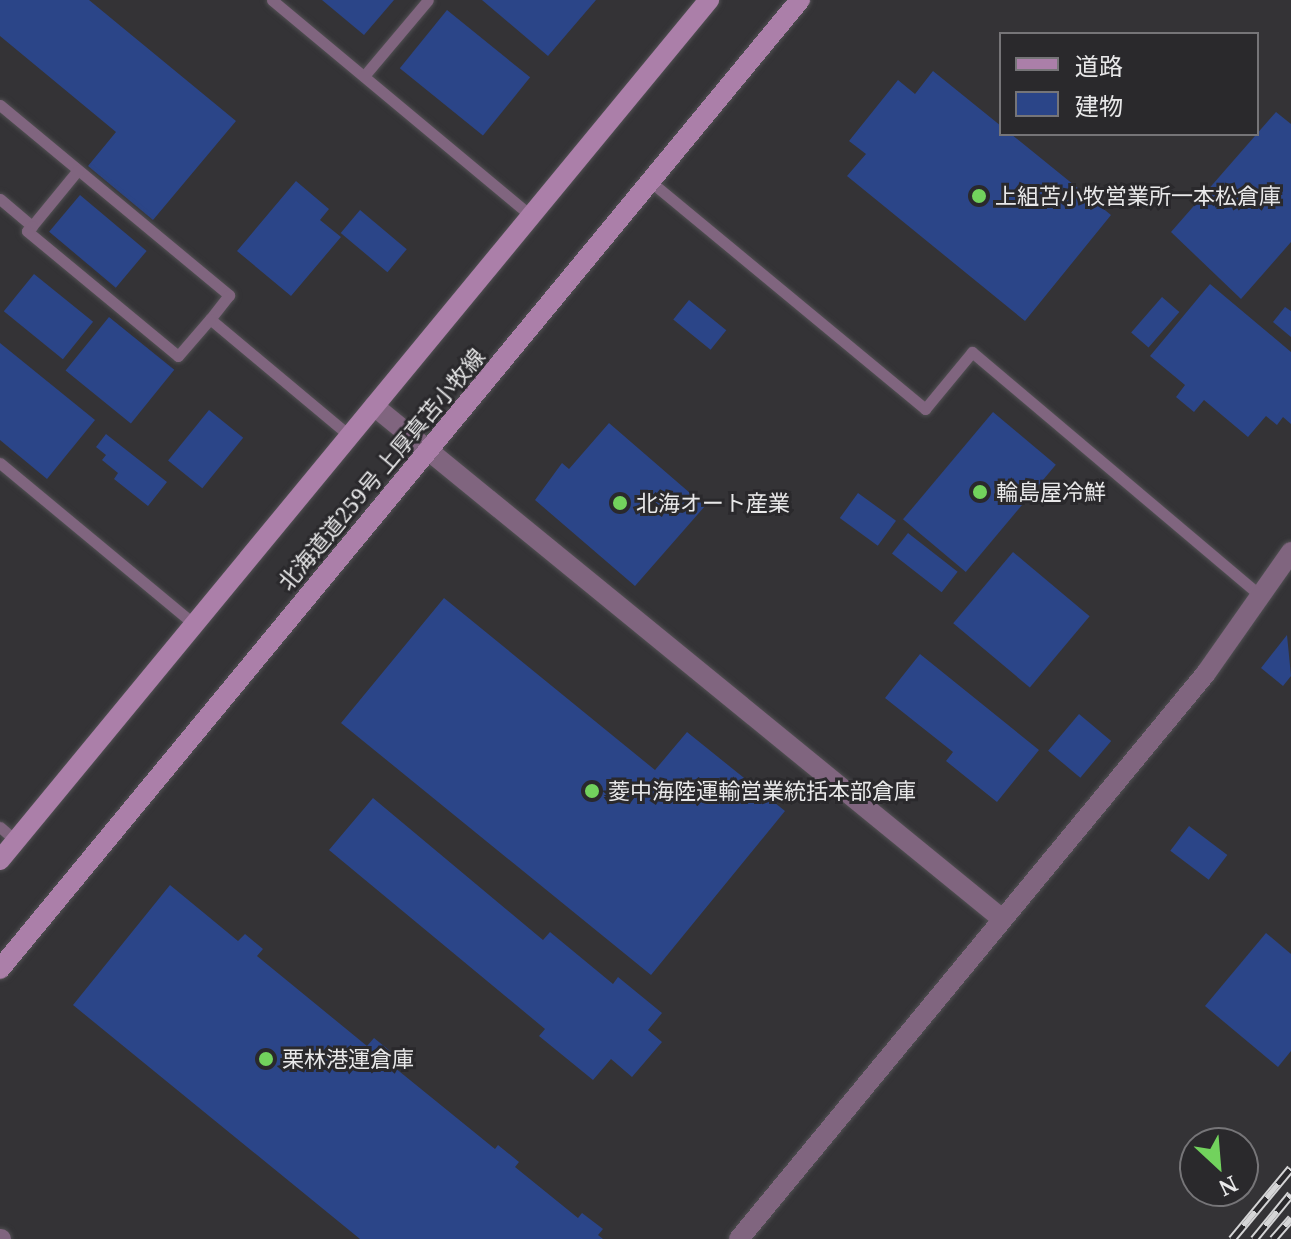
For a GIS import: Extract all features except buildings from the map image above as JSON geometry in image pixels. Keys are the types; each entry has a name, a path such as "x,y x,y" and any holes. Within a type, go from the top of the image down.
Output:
{"main road":[{"name":"北海道道259号 上厚真苫小牧線","path":"0,860 8,834 194,624 709,0"},
{"name":"北海道道259号 上厚真苫小牧線","path":"0,969 800,0"}],"street":[{"path":"374,406 1002,919"},
{"path":"739,1239 1206,673 1291,552"}],"lane":[{"path":"272,0 531,216"},
{"path":"364,76 428,0"},
{"path":"0,105 229,295 178,356 27,231 78,170"},
{"path":"651,182 925,409 972,352 1261,596"},
{"path":"0,199 32,226"},
{"path":"210,319 350,436"},
{"path":"0,463 194,624"}],"railway":[{"path":"1232,1239 1291,1168"},
{"path":"1254,1239 1291,1194"},
{"path":"1273,1239 1291,1218"}],"place":[{"name":"上組苫小牧営業所一本松倉庫","path":"979,196"},
{"name":"輪島屋冷鮮","path":"980,492"},
{"name":"北海オート産業","path":"620,503"},
{"name":"菱中海陸運輸営業統括本部倉庫","path":"592,791"},
{"name":"栗林港運倉庫","path":"266,1059"}]}
